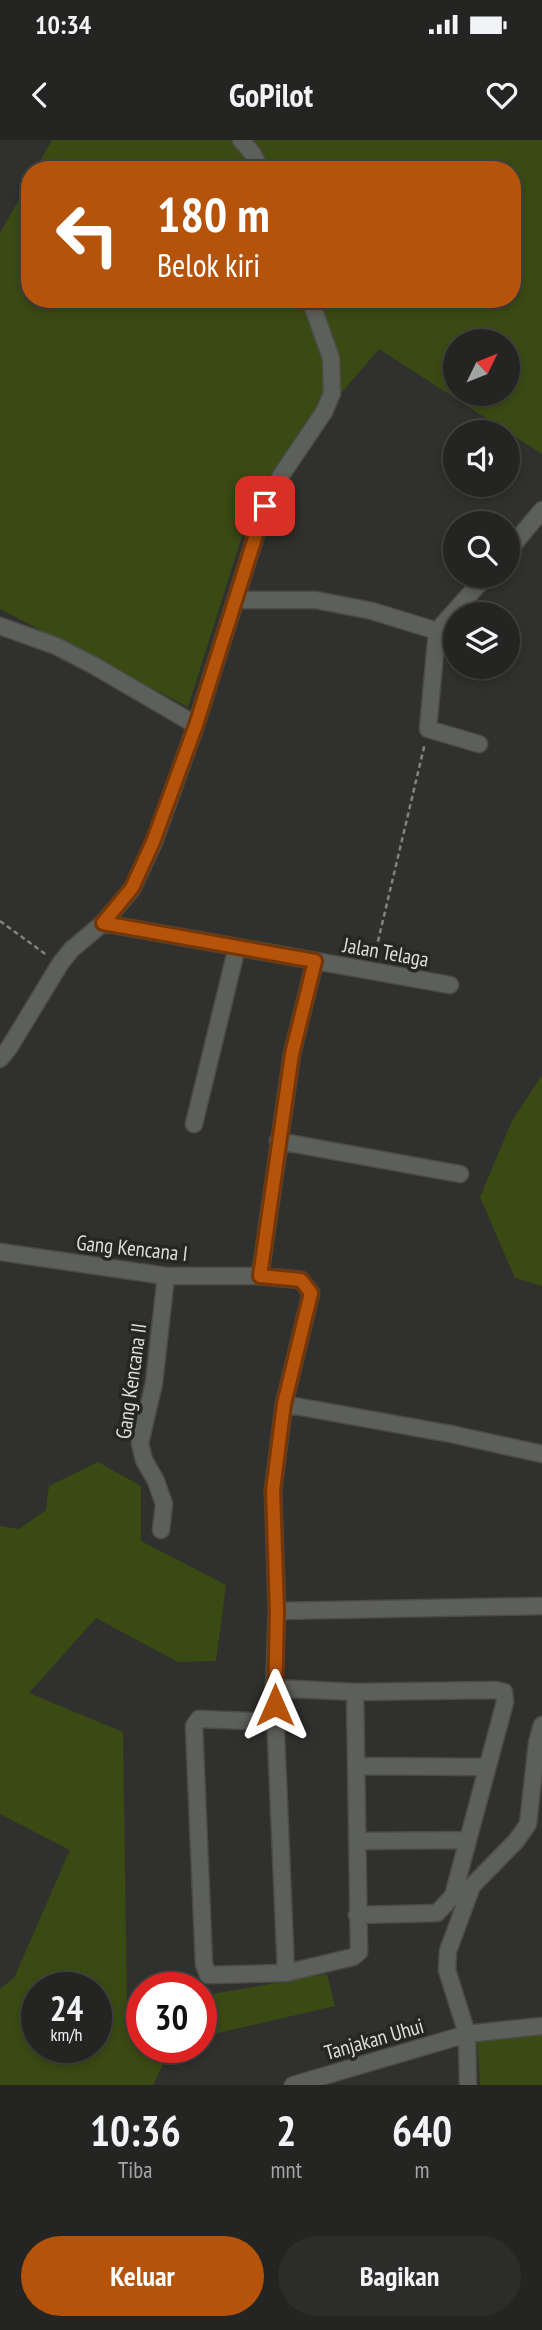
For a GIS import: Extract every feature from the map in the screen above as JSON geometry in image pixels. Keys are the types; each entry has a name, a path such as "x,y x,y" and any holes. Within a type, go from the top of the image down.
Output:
{"street":[{"path":"241,140 256,161"},
{"path":"0,1059 60,964 71,950 103,923 132,888 153,842 196,725 265,506 282,474 319,421 332,393 331,358 313,308"},
{"path":"520,537 542,510"},
{"path":"475,588 437,631 428,729 480,744"},
{"path":"236,600 316,600 372,611 437,631"},
{"path":"0,626 56,646 196,725"},
{"name":"Jalan Telaga","path":"103,923 450,985"},
{"path":"194,1124 237,947"},
{"name":"Jalan Telaga","path":"260,1276 292,1054 315,961"},
{"path":"278,1141 460,1174"},
{"name":"Gang Kencana I","path":"0,1252 166,1276 260,1276 301,1280 311,1293 284,1404"},
{"name":"Gang Kencana II","path":"161,1530 164,1504 156,1481 144,1460 140,1443 153,1383 166,1276"},
{"path":"286,1973 274,1688 277,1611 273,1490 284,1404 452,1434 542,1454"},
{"path":"277,1611 542,1606"},
{"path":"274,1688 355,1692 504,1692 505,1702 453,1896 437,1913 358,1915"},
{"path":"276,1722 199,1718 194,1726 204,1969 208,1975 286,1973 353,1957 359,1952 361,1945 358,1915 355,1692"},
{"path":"468,2085 467,2034 447,1970 448,1951 472,1886 528,1824 542,1725"},
{"path":"356,1766 487,1767"},
{"path":"357,1841 468,1840"},
{"name":"Tanjakan Uhui","path":"293,2085 467,2034 542,2026"}],"path":[{"path":"370,970 428,729"},
{"path":"0,921 60,964"}],"green space":[{"path":"52,140 542,140 542,454 520,440 520,420 489,420 467,406 520,406 520,329 443,329 443,390 379,349 256,492 188,707 0,609 0,233 21,196 21,308 521,308 521,161 40,161"},
{"path":"542,1075 542,1286 515,1278 480,1197 512,1121"},
{"path":"98,1462 141,1486 141,1541 226,1585 216,1661 178,1662 96,1618 29,1693 123,1732 126,2063 164,2063 153,2085 0,2085 0,1989 14,1978 70,1850 0,1814 0,1526 19,1529 46,1510 49,1486"},
{"path":"327,1974 335,2006 217,2033 217,1993"},
{"path":"542,2033 542,2085 480,2085 477,2038"}],"route":[{"path":"265,506 196,725 153,842 132,888 103,923 315,961 292,1054 260,1276 301,1280 311,1293 284,1404 273,1490 277,1611 275,1705"}]}
